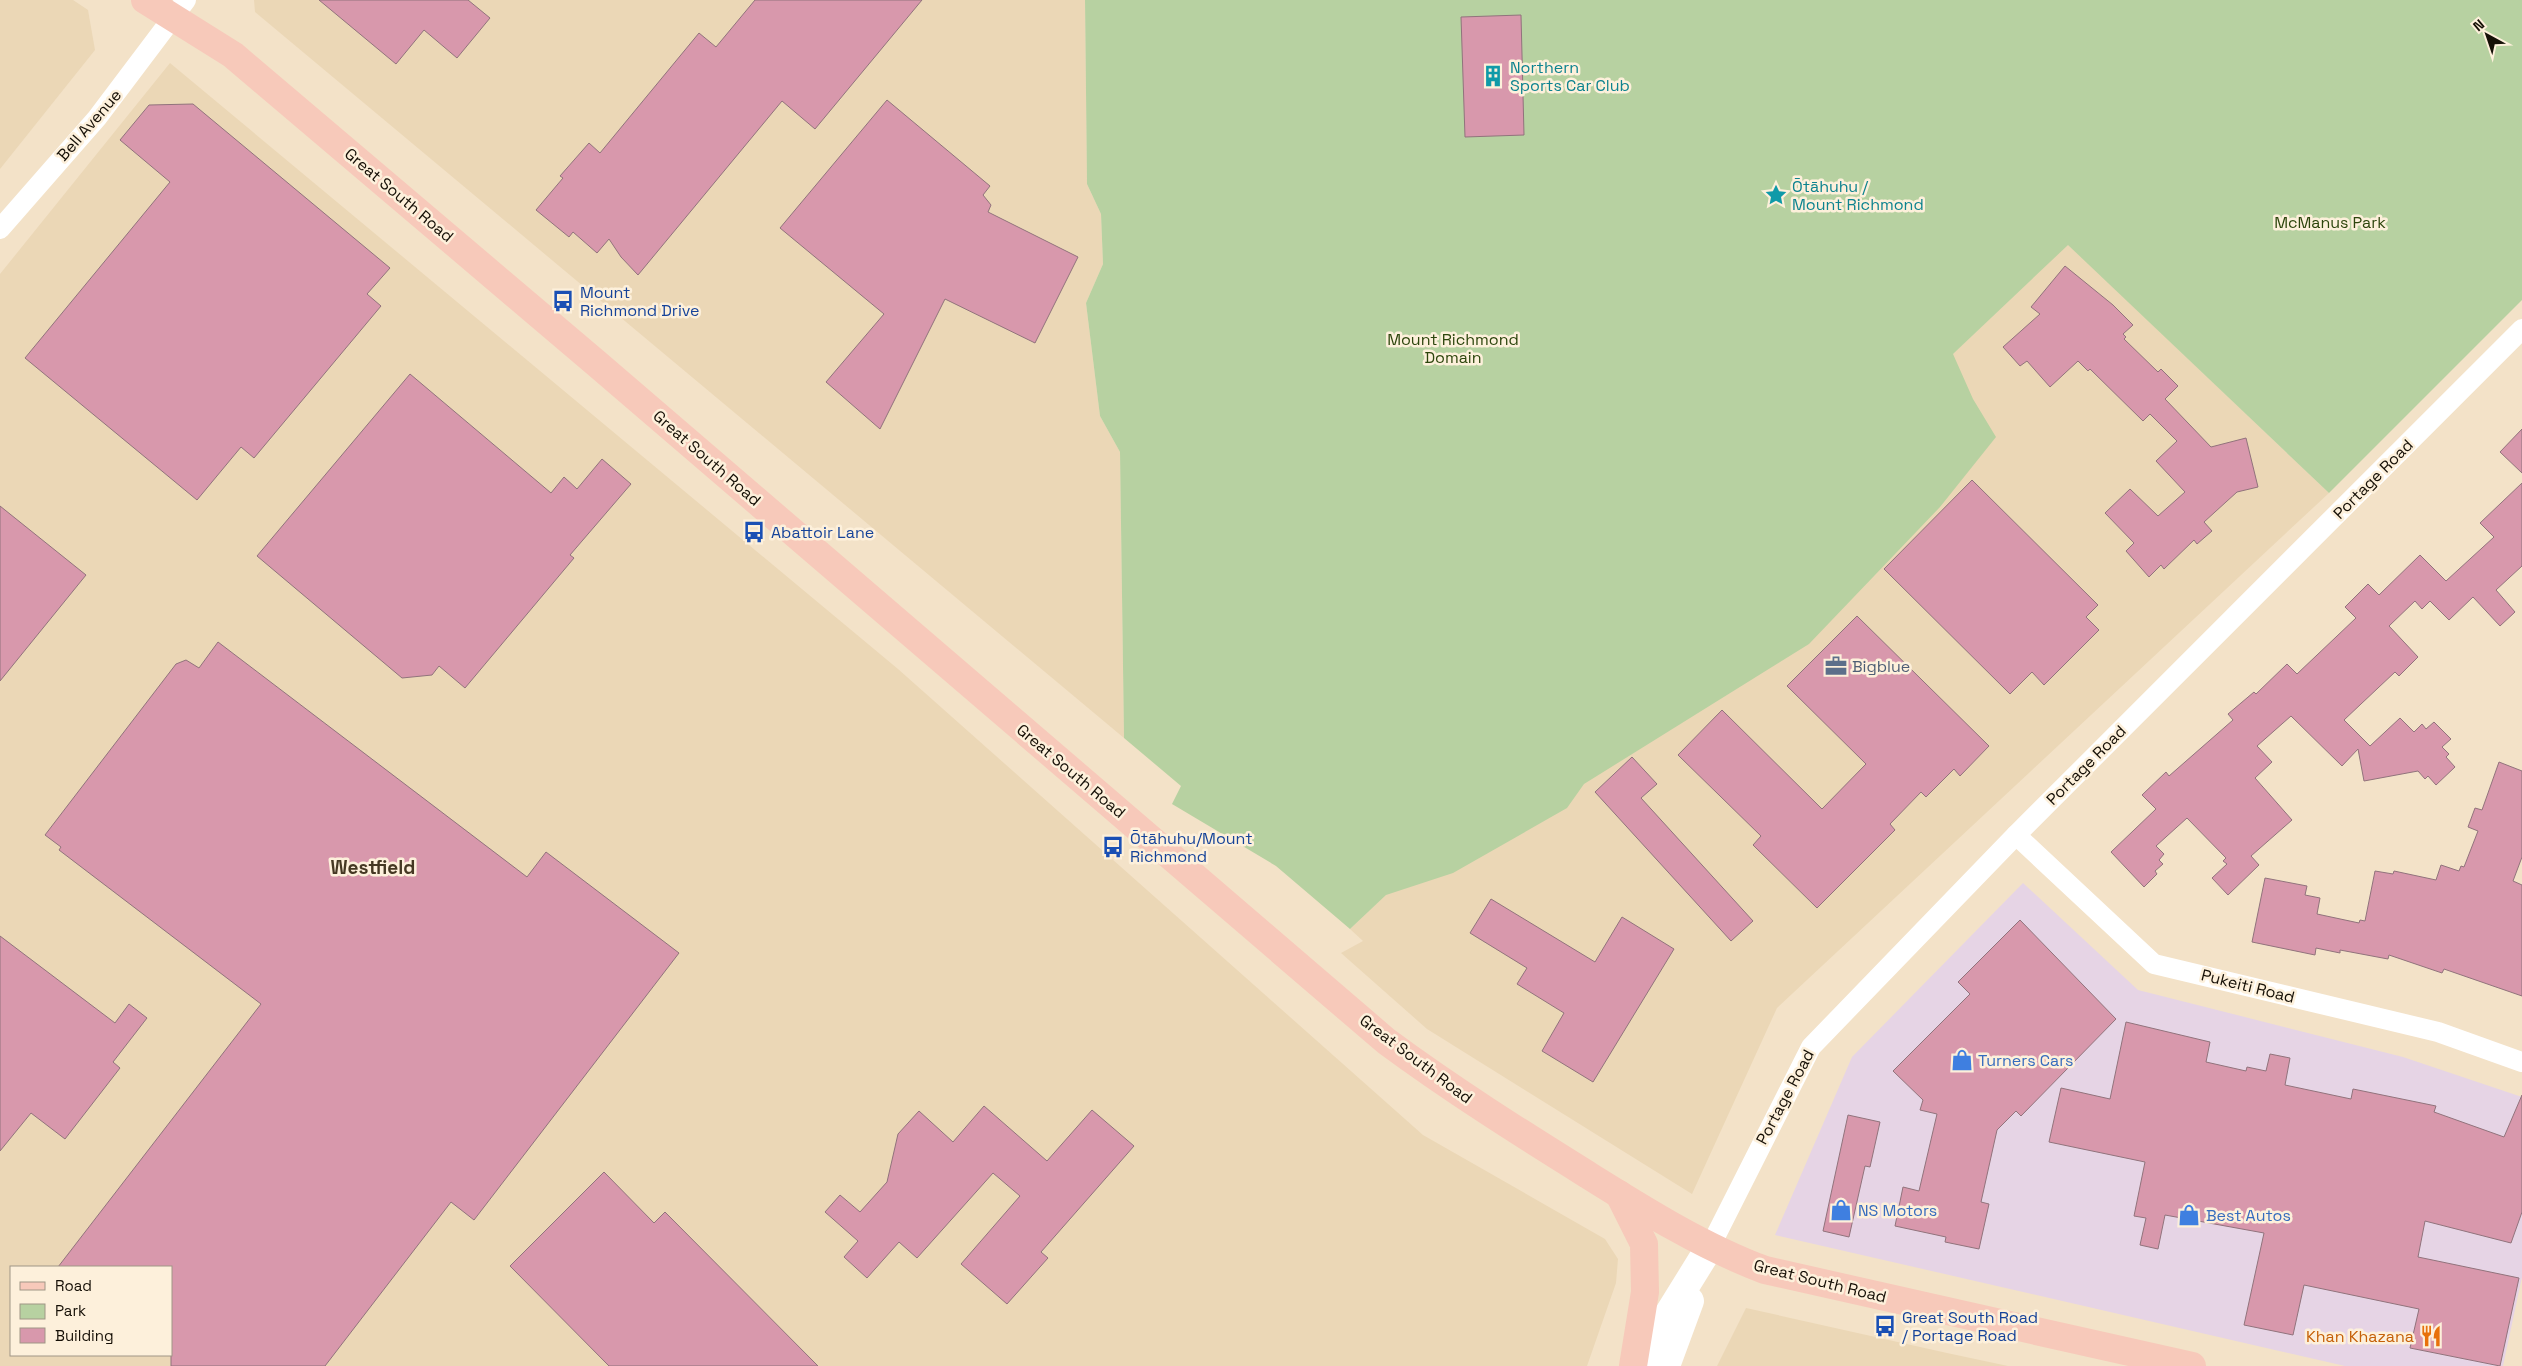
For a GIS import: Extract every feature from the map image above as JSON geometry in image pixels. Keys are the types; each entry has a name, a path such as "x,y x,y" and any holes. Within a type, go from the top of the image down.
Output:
{"main road":[{"name":"Great South Road","path":"145,0 180,9 1386,1041 1476,1105 1619,1194 1711,1246 1766,1270 2192,1366"},
{"path":"1619,1194 1644,1244 1646,1292 1634,1366"},
{"name":"Portage Road","path":"1634,1366 1711,1246"},
{"name":"Portage Road","path":"1666,1366 1711,1246"}],"street":[{"name":"Bell Avenue","path":"0,229 97,118 180,9"},
{"name":"Portage Road","path":"1711,1246 1811,1047 2016,835 2522,329"},
{"name":"Pukeiti Road","path":"2016,835 2154,964 2438,1032 2522,1062"}],"shaded area":[{"path":"0,0 73,0 88,10 95,50 0,169"},
{"path":"254,0 1085,0 1087,184 1101,214 1103,264 1086,303 1100,416 1120,452 1124,738 255,12"},
{"path":"170,63 898,669 1423,1135 1605,1239 1618,1259 1616,1283 1587,1366 0,1366 0,274"},
{"path":"2068,244 2329,493 1777,1008 1692,1194 1427,1029 1341,953 1363,941 1350,929"},
{"path":"2023,883 2138,990 2403,1057 2522,1097 2522,1277 2503,1366 2345,1366 1775,1235 1852,1057"},
{"path":"1746,1308 1947,1353 2008,1366 1717,1366"}],"green space":[{"name":"Mount Richmond Domain","path":"1085,0 2522,0 2522,300 2329,493 2068,245 1953,354 1973,399 1996,437 1940,507 1809,644 1584,784 1567,808 1453,873 1386,895 1350,929 1276,866 1172,804 1181,786 1124,738 1120,452 1100,416 1086,303 1103,264 1101,214 1087,184"}],"building":[{"path":"319,0 468,0 490,18 457,58 424,30 396,64"},
{"path":"755,0 922,0 815,129 782,101 638,275 621,257 609,239 597,253 573,232 569,237 536,210 563,178 560,176 589,143 600,153 699,33 716,47"},
{"name":"Northern Sports Car Club","path":"1521,15 1524,135 1465,137 1461,17"},
{"path":"887,100 990,186 983,195 991,205 988,212 1078,257 1035,343 945,299 880,429 826,382 884,314 780,228"},
{"path":"193,104 390,268 367,294 381,306 254,458 241,447 197,500 25,358 170,182 120,140 149,105"},
{"path":"2065,266 2113,305 2133,325 2123,334 2126,337 2124,339 2158,372 2161,369 2178,386 2165,399 2211,447 2246,438 2258,487 2237,492 2204,522 2212,531 2197,544 2194,540 2164,569 2161,565 2149,577 2126,551 2134,543 2105,513 2130,489 2158,516 2185,492 2156,461 2177,441 2150,414 2143,421 2090,369 2088,371 2078,361 2050,387 2027,361 2020,366 2003,347 2040,314 2031,307"},
{"path":"410,374 551,493 564,477 577,489 602,459 631,484 570,555 574,558 465,688 439,666 432,675 402,678 257,556"},
{"path":"2522,429 2522,473 2500,452"},
{"path":"1972,480 2098,605 2086,617 2099,630 2044,685 2032,672 2010,694 1884,569"},
{"path":"2522,483 2522,566 2496,590 2515,612 2500,626 2473,597 2449,620 2430,601 2422,609 2415,601 2389,626 2418,657 2399,676 2395,672 2344,720 2370,746 2400,718 2414,732 2422,724 2426,729 2434,722 2451,739 2442,747 2449,754 2446,757 2455,767 2436,785 2428,776 2425,779 2418,771 2364,781 2358,749 2342,766 2291,716 2257,746 2272,762 2255,778 2292,820 2251,856 2259,865 2228,895 2212,878 2227,864 2223,861 2226,858 2187,818 2156,846 2164,854 2159,860 2163,864 2155,871 2157,874 2144,887 2111,852 2156,809 2142,795 2166,772 2169,776 2233,720 2228,714 2254,692 2256,694 2287,664 2297,674 2356,618 2345,607 2368,584 2379,595 2420,555 2446,581 2494,537 2480,523"},
{"path":"0,506 86,575 0,681"},
{"path":"1857,616 1989,746 1960,776 1954,769 1926,797 1921,792 1890,824 1895,830 1817,908 1753,845 1761,836 1678,755 1722,710 1822,809 1866,764 1787,686"},
{"path":"218,642 527,877 546,852 679,953 474,1220 451,1202 325,1366 171,1366 172,1266 59,1266 261,1004 59,850 61,847 45,835 176,664 186,660 199,668"},
{"path":"1632,757 1657,784 1641,798 1753,921 1731,941 1595,792"},
{"path":"2499,762 2522,771 2522,857 2513,881 2522,885 2522,996 2444,969 2442,973 2389,955 2388,959 2340,950 2340,953 2316,948 2315,955 2252,942 2265,878 2307,886 2305,895 2320,898 2317,914 2359,923 2360,920 2365,921 2375,871 2393,874 2394,871 2436,880 2441,865 2459,871 2461,866 2464,867 2478,831 2468,827 2475,808 2482,810"},
{"path":"1491,899 1595,962 1622,917 1674,949 1593,1082 1542,1051 1564,1013 1517,984 1527,968 1470,933"},
{"path":"2020,920 2116,1019 2021,1116 2016,1111 1997,1130 1981,1202 1989,1204 1979,1249 1945,1242 1946,1237 1895,1226 1903,1187 1919,1191 1937,1114 1920,1110 1923,1100 1893,1071 1970,994 1958,982"},
{"path":"0,936 115,1023 129,1004 147,1018 113,1062 120,1068 65,1139 31,1113 0,1151"},
{"path":"2126,1022 2210,1042 2206,1062 2246,1071 2247,1067 2266,1071 2270,1054 2290,1058 2285,1085 2351,1099 2353,1089 2436,1106 2434,1112 2504,1137 2522,1095 2522,1212 2511,1243 2425,1221 2418,1257 2519,1278 2500,1366 2410,1348 2419,1309 2304,1285 2293,1335 2244,1325 2264,1233 2165,1215 2158,1249 2140,1245 2146,1218 2134,1216 2145,1162 2049,1142 2061,1088 2110,1099"},
{"path":"984,1106 1047,1161 1092,1110 1134,1146 1041,1252 1048,1258 1007,1304 961,1264 1020,1196 993,1173 917,1258 899,1242 867,1278 844,1257 858,1241 825,1212 840,1195 860,1212 887,1182 898,1134 919,1111 953,1142"},
{"path":"1848,1115 1880,1122 1870,1167 1865,1166 1849,1237 1823,1231"},
{"path":"604,1172 654,1223 665,1212 818,1366 609,1366 510,1266"}],"place":[{"name":"Northern Sports Car Club","path":"1493,76"},
{"name":"Ōtāhuhu / Mount Richmond","path":"1776,195"},
{"name":"Mount Richmond Drive","path":"563,301"},
{"name":"Abattoir Lane","path":"754,532"},
{"name":"Bigblue","path":"1836,666"},
{"name":"Ōtāhuhu/Mount Richmond","path":"1113,847"},
{"name":"Turners Cars","path":"1962,1060"},
{"name":"NS Motors","path":"1841,1210"},
{"name":"Best Autos","path":"2189,1215"},
{"name":"Great South Road / Portage Road","path":"1885,1326"},
{"name":"Khan Khazana","path":"2431,1336"}],"district":[{"name":"Westfield","path":"373,867"}],"park label":[{"name":"McManus Park","path":"2330,222"}]}
